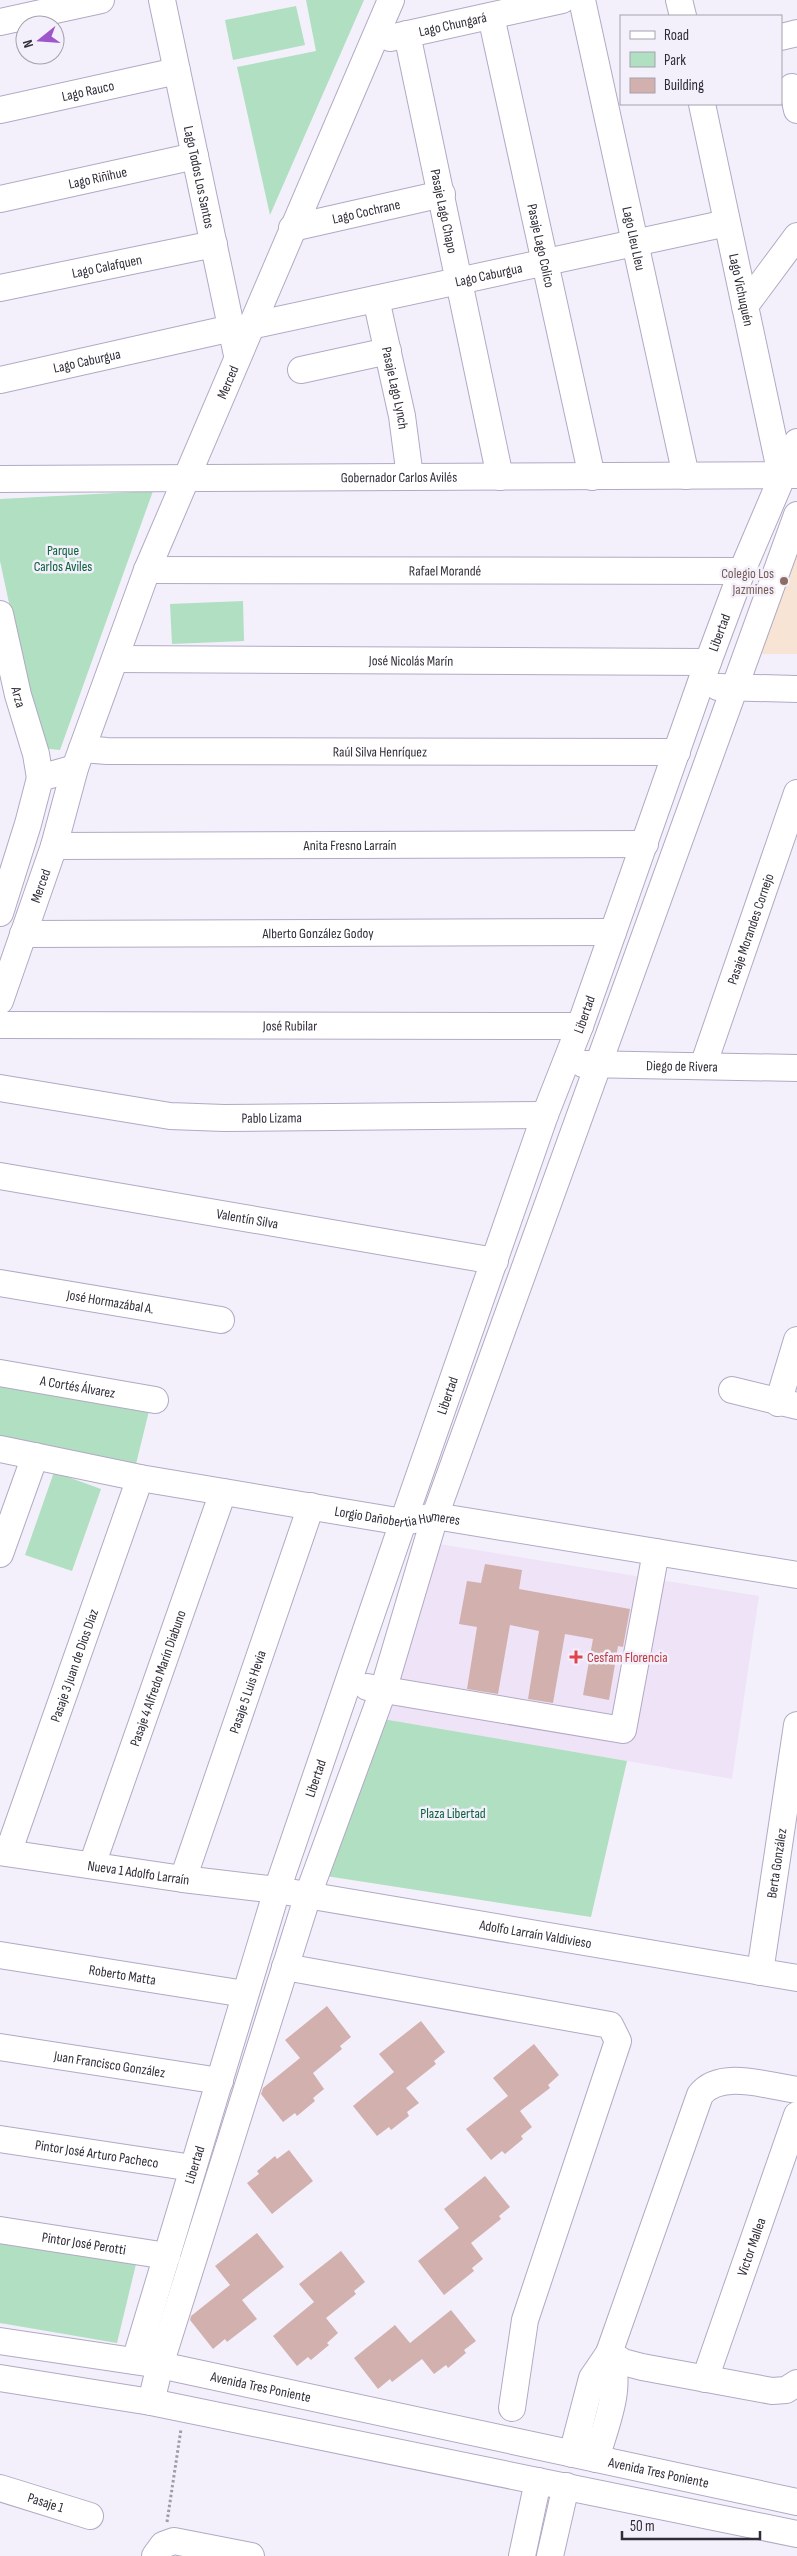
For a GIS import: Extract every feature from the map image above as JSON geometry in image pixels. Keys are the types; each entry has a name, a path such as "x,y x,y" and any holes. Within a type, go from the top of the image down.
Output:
{"street":[{"path":"0,22 101,0"},
{"name":"Lago Todos Los Santos","path":"162,0 214,244 241,327"},
{"name":"Merced","path":"0,1001 54,846 78,759 147,570 237,355 241,327 292,228 390,0"},
{"name":"Lago Chungará","path":"373,42 562,0"},
{"name":"Lago Lleu Lleu","path":"582,0 686,476"},
{"path":"679,0 683,15"},
{"name":"Pasaje Lago Colico","path":"491,16 592,476"},
{"path":"782,37 797,33"},
{"name":"Pasaje Lago Chapo","path":"408,34 500,477"},
{"name":"Lago Rauco","path":"0,110 177,71"},
{"name":"Lago Vichuquén","path":"702,105 746,306 789,475"},
{"name":"Lago Riñihue","path":"0,199 195,156"},
{"name":"Lago Cochrane","path":"292,228 442,194"},
{"name":"Lago Caburgua","path":"0,380 727,223"},
{"path":"746,306 797,236"},
{"name":"Lago Calafquen","path":"0,288 214,244"},
{"name":"Pasaje Lago Lynch","path":"376,299 405,432 410,477"},
{"path":"302,370 388,351"},
{"name":"Libertad","path":"151,2402 148,2363 167,2256 277,1890 545,1115 580,1026 678,752 699,686 742,571 789,475 797,442"},
{"name":"Gobernador Carlos Avilés","path":"0,479 789,475"},
{"name":"Libertad","path":"148,2363 285,1967 308,1895 383,1691 435,1516 797,515"},
{"name":"Rafael Morandé","path":"147,570 742,571"},
{"name":"Arza","path":"0,614 9,695 36,754 40,778"},
{"name":"José Nicolás Marín","path":"115,659 708,662"},
{"path":"699,686 797,689"},
{"name":"Raúl Silva Henríquez","path":"78,759 116,751 678,752"},
{"path":"0,913 28,824 40,778 78,759"},
{"name":"Pasaje Morandes Cornejo","path":"703,1066 797,793"},
{"name":"Anita Fresno Larraín","path":"54,846 645,844"},
{"name":"Alberto González Godoy","path":"23,934 613,932"},
{"name":"José Rubilar","path":"0,1025 580,1026"},
{"name":"Diego de Rivera","path":"565,1064 598,1063 797,1068"},
{"name":"Pablo Lizama","path":"0,1088 170,1116 224,1118 545,1115"},
{"name":"Valentín Silva","path":"0,1176 495,1261"},
{"name":"José Hormazábal A.","path":"0,1283 221,1320"},
{"path":"732,1390 759,1395 788,1405 797,1340"},
{"name":"A Cortés Álvarez","path":"0,1373 155,1400"},
{"name":"Lorgio Dañobertia Humeres","path":"0,1449 140,1478 403,1522 435,1516 797,1575"},
{"path":"0,1554 35,1456"},
{"name":"Pasaje 3 Juan de Dios Díaz","path":"4,1852 140,1478"},
{"name":"Pasaje 4 Alfredo Marín Diabuno","path":"92,1865 224,1492"},
{"name":"Pasaje 5 Luis Hevia","path":"183,1879 311,1506"},
{"path":"350,1682 383,1691 624,1730 656,1552"},
{"name":"Berta González","path":"760,1972 797,1725"},
{"name":"Nueva 1 Adolfo Larraín","path":"4,1852 183,1879 277,1890"},
{"name":"Adolfo Larraín Valdivieso","path":"277,1890 797,1978"},
{"name":"Roberto Matta","path":"0,1955 246,1994"},
{"path":"285,1967 610,2025 618,2041 525,2320 512,2408"},
{"name":"Juan Francisco González","path":"0,2047 220,2081"},
{"path":"584,2456 615,2389 614,2363 609,2353 700,2095 709,2086 724,2080 797,2090"},
{"name":"Victor Mallea","path":"704,2379 797,2115"},
{"name":"Pintor José Arturo Pacheco","path":"0,2138 193,2168"},
{"name":"Pintor José Perotti","path":"0,2230 167,2256"},
{"name":"Avenida Tres Poniente","path":"0,2341 148,2363 797,2502"},
{"path":"609,2353 623,2362 772,2391 786,2390 797,2383"},
{"path":"0,2378 151,2402 797,2534"},
{"path":"521,2442 526,2479 522,2556"},
{"path":"550,2556 566,2486"},
{"name":"Pasaje 1","path":"0,2488 90,2516"},
{"path":"159,2550 174,2541 251,2556"}],"path":[{"path":"159,2550 184,2409"}],"shaded area":[{"name":"Colegio Los Jazmines","path":"797,508 797,654 747,654"},
{"name":"Cesfam Florencia","path":"439,1544 759,1596 732,1779 383,1719"}],"green space":[{"path":"306,0 364,0 270,215 237,67 316,51"},
{"path":"296,6 305,45 233,60 225,20"},
{"name":"Parque Carlos Aviles","path":"153,491 60,750 40,748 0,561 0,499"},
{"path":"243,601 244,641 172,644 170,604"},
{"path":"0,1386 149,1411 136,1464 0,1443"},
{"path":"54,1472 101,1489 72,1571 25,1555"},
{"name":"Plaza Libertad","path":"383,1719 627,1761 591,1917 326,1876"},
{"path":"0,2240 136,2264 117,2343 0,2323"}],"building":[{"path":"485,1564 522,1570 519,1589 630,1609 623,1647 618,1646 609,1700 583,1695 593,1639 565,1634 553,1703 528,1699 539,1631 510,1625 498,1694 467,1689 477,1627 459,1624 467,1581 481,1583"},
{"path":"327,2006 351,2037 340,2046 342,2049 313,2073 324,2089 313,2098 315,2101 297,2116 295,2113 283,2122 261,2094 263,2088 300,2058 285,2040"},
{"path":"421,2021 445,2052 434,2061 436,2064 406,2088 419,2103 407,2112 409,2116 391,2130 389,2127 377,2136 353,2106 394,2072 379,2054"},
{"path":"534,2044 559,2075 548,2085 550,2088 520,2111 532,2127 521,2136 523,2139 505,2154 502,2151 491,2160 466,2129 508,2096 493,2078"},
{"path":"289,2150 313,2181 272,2214 247,2183 259,2174 257,2171 275,2156 277,2159"},
{"path":"485,2176 510,2207 499,2216 501,2219 471,2243 483,2259 472,2268 474,2271 444,2295 418,2261 459,2228 444,2209"},
{"path":"257,2233 284,2267 242,2300 257,2319 227,2342 225,2339 213,2349 190,2320 191,2316 230,2285 215,2266"},
{"path":"341,2251 365,2282 354,2291 356,2294 326,2318 338,2333 327,2343 329,2345 311,2360 308,2357 297,2366 273,2336 314,2302 299,2284"},
{"path":"451,2310 476,2341 464,2350 466,2353 448,2368 446,2365 434,2374 422,2359 392,2382 390,2379 378,2389 354,2358 395,2325 410,2343"}],"place":[{"name":"Colegio Los Jazmines","path":"784,581"},
{"name":"Cesfam Florencia","path":"576,1657"}]}
